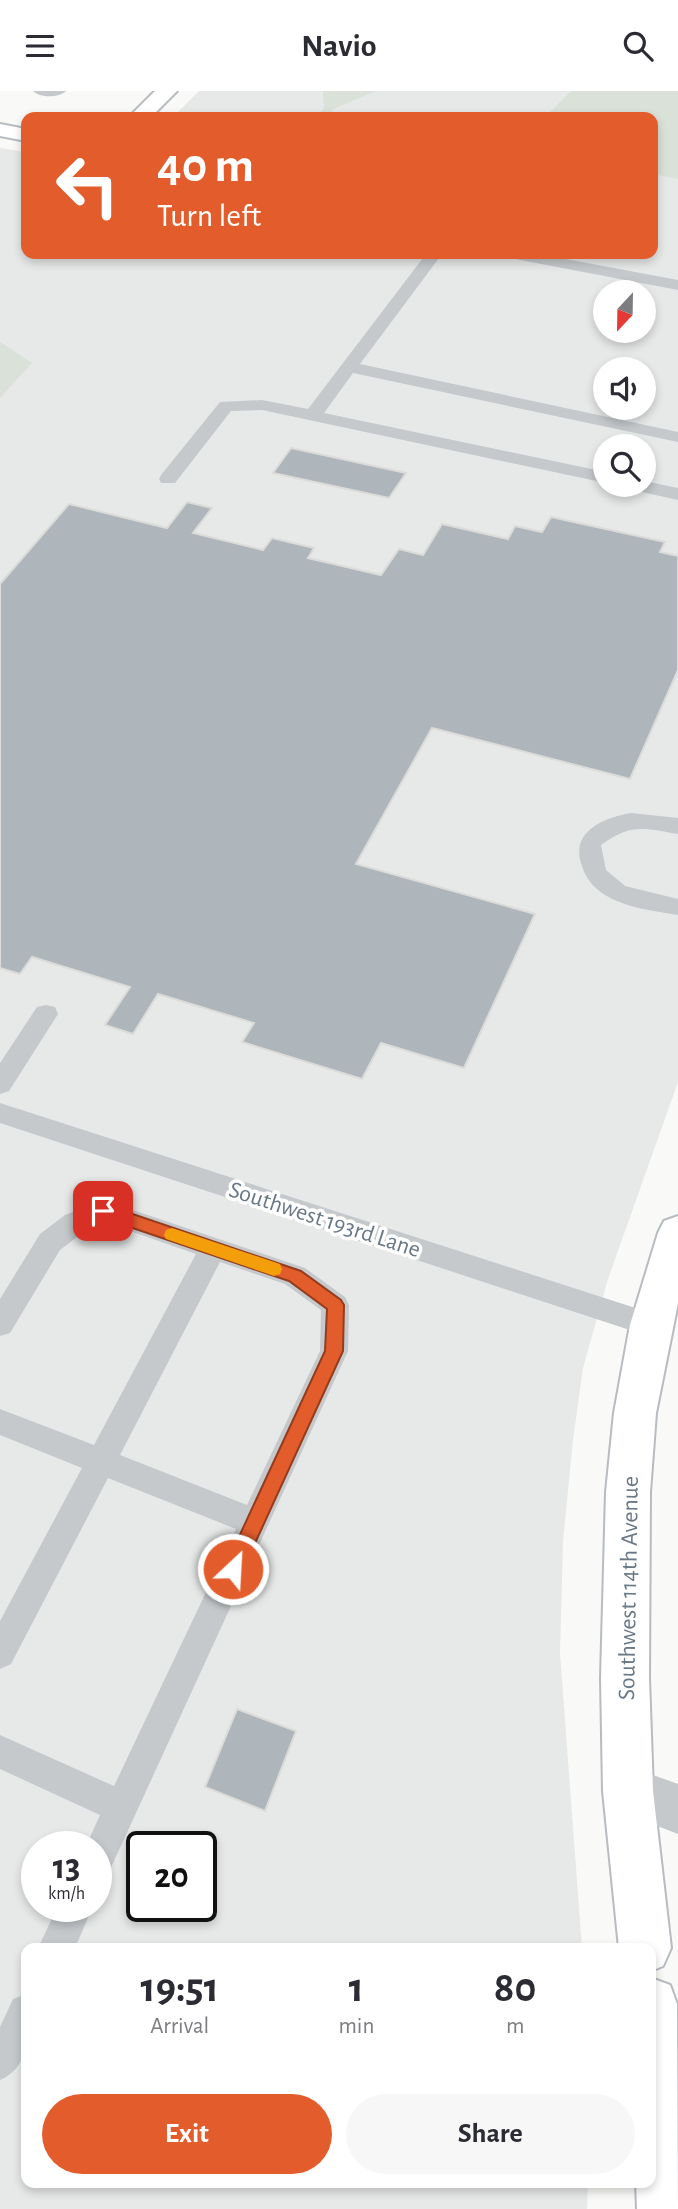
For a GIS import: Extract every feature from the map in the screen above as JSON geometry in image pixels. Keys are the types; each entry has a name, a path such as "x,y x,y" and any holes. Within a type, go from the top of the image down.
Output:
{"street":[{"path":"144,112 167,91"},
{"path":"0,130 21,134"},
{"name":"Southwest 114th Avenue","path":"644,1943 628,1791 625,1678 628,1492 635,1413 651,1325 678,1233"},
{"path":"628,1791 678,1809"},
{"path":"656,2051 661,2098 665,2209"}],"lane":[{"path":"40,91 60,91"},
{"path":"312,416 430,259"},
{"path":"541,259 678,285"},
{"path":"347,367 678,437"},
{"path":"168,479 226,406 262,405 593,475"},
{"path":"656,489 678,494"},
{"path":"678,826 632,818 609,826 590,842 588,860 605,887 638,899 678,907"},
{"path":"0,1084 46,1014"},
{"name":"Southwest 193rd Lane","path":"0,1113 651,1325"},
{"path":"0,1324 50,1242 75,1223 103,1211 295,1276 335,1305 334,1351 111,1831"},
{"path":"0,1653 213,1249"},
{"path":"0,1422 255,1522"},
{"path":"0,1752 122,1807"},
{"path":"58,1943 68,1922"},
{"path":"0,2061 21,2022"}],"shaded area":[{"path":"199,91 678,91 678,1082 608,1279 583,1368 573,1440 563,1541 560,1653 582,1943 21,1943 21,2188 588,2188 587,2209 0,2209 0,148 21,151 21,259 658,259 658,112 178,112"},
{"path":"323,91 376,91 331,110 333,112 320,112 324,109"},
{"path":"571,91 678,91 678,179 658,175 658,112 550,112"},
{"path":"0,342 32,363 0,398"}],"building":[{"path":"291,448 406,473 389,498 273,473"},
{"path":"187,502 212,508 193,533 263,550 272,538 314,548 308,558 381,575 399,549 423,555 442,524 508,539 515,526 542,532 551,517 665,542 660,552 678,556 678,670 630,779 432,728 356,864 535,914 464,1068 381,1043 362,1079 242,1042 254,1023 158,994 133,1034 105,1025 130,987 32,957 20,974 0,968 0,584 69,504 167,528"},
{"path":"237,1709 296,1731 265,1811 205,1787"}],"slow traffic":[{"path":"172,1235 274,1269"}],"route":[{"path":"103,1211 295,1276 335,1305 334,1351 233,1569"}]}
